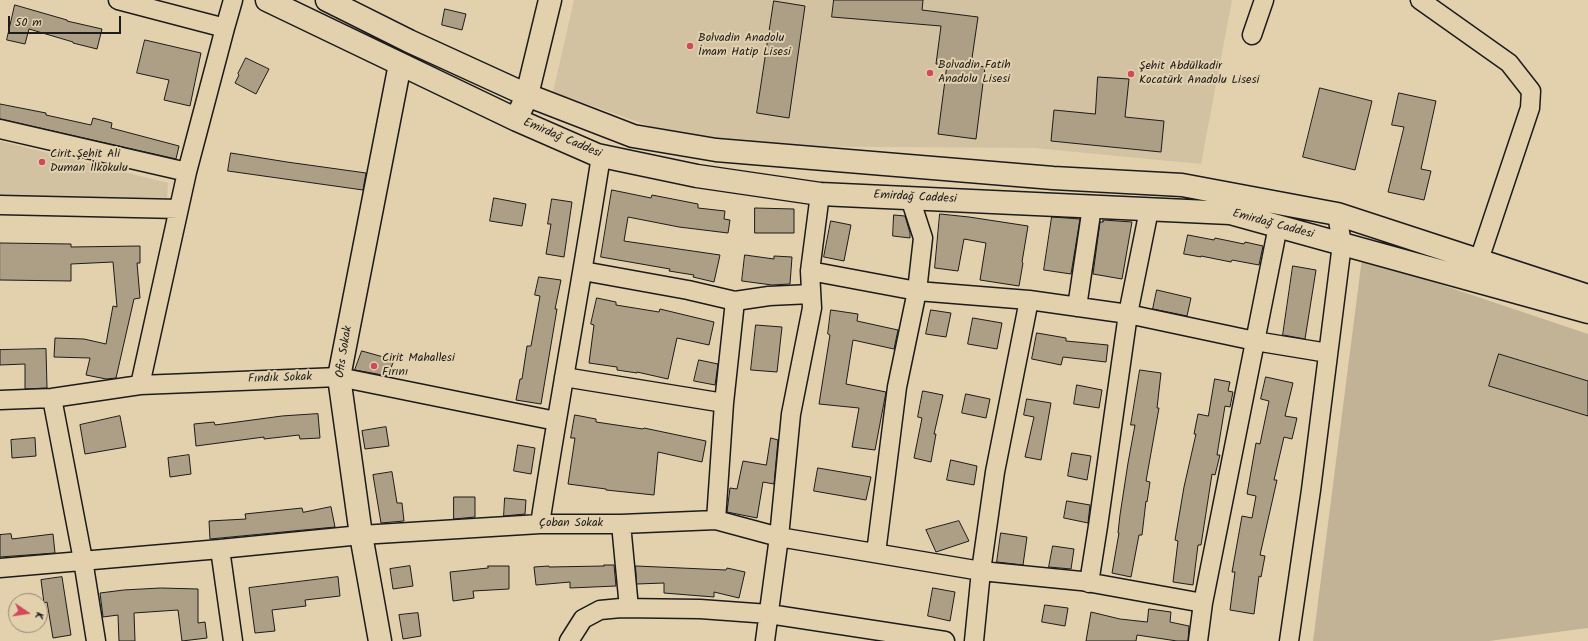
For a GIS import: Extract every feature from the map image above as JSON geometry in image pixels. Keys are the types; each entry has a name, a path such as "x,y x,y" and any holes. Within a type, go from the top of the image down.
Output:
{"main road":[{"name":"Emirdağ Caddesi","path":"267,0 517,120 601,156 696,176 820,194 1230,213 1588,312"},
{"name":"Emirdağ Caddesi","path":"327,0 409,41 527,95 633,136 716,150 1054,178 1182,185 1337,214 1588,296"},
{"path":"517,120 527,95 550,0"},
{"name":"Ofis Sokak","path":"380,641 360,535 339,377 400,64"}],"street":[{"path":"118,0 225,28"},
{"path":"140,385 179,209 233,0"},
{"path":"1252,35 1264,0"},
{"path":"1420,0 1509,63 1531,91 1530,108 1479,260"},
{"path":"0,129 188,172"},
{"path":"540,524 601,156"},
{"path":"765,641 791,414 812,308 810,271 820,194"},
{"path":"876,553 897,386 917,291 923,238 910,198"},
{"path":"0,205 179,209"},
{"path":"1078,307 1092,207"},
{"path":"1089,583 1104,491 1128,314 1149,210"},
{"path":"1289,641 1310,497 1342,244 1337,214"},
{"path":"1198,641 1202,603 1278,226"},
{"path":"583,271 688,290 735,301 769,296 811,294"},
{"path":"810,271 917,291 1029,300 1128,314 1255,341 1328,353"},
{"path":"974,641 981,571 995,472 1029,300"},
{"path":"716,520 724,403 735,301"},
{"name":"Fındık Sokak","path":"0,400 52,398 140,385 339,377 556,421"},
{"path":"564,377 724,403"},
{"path":"52,398 83,560 96,641"},
{"name":"Çoban Sokak","path":"0,568 360,535 540,524 621,524 716,520 778,538 981,571 1089,583 1202,603"},
{"path":"621,524 629,608"},
{"path":"220,549 233,641"},
{"path":"568,641 583,619 600,610 629,608 700,609 769,614 868,635 945,641"}],"shaded area":[{"path":"574,0 1232,0 1201,164 1034,148 751,146 661,130 553,92"},
{"name":"Cirit Şehit Ali Duman İlkokulu","path":"0,141 168,183 167,198 0,195"},
{"path":"1362,258 1588,334 1588,628 1489,641 1313,641"}],"building":[{"path":"834,0 923,0 922,10 978,17 971,65 985,67 976,139 938,134 947,65 936,64 941,26 832,17"},
{"path":"774,1 805,6 789,118 757,113"},
{"path":"15,5 67,21 102,29 97,49 29,29 25,44 7,40"},
{"path":"445,9 466,14 462,30 442,25"},
{"path":"145,40 201,53 190,106 164,100 169,80 137,73"},
{"path":"246,58 269,69 256,94 235,83"},
{"path":"1098,77 1129,79 1125,117 1164,121 1161,152 1051,141 1054,110 1095,114"},
{"path":"1320,88 1372,101 1355,170 1303,157"},
{"path":"1399,93 1436,101 1421,169 1431,171 1424,200 1388,192 1404,127 1392,125"},
{"path":"0,104 46,113 46,115 91,125 93,118 112,123 111,128 179,146 176,159 0,119"},
{"path":"231,153 366,173 363,190 228,171"},
{"path":"612,190 651,198 652,195 698,204 698,208 725,211 724,219 730,220 728,233 679,227 628,217 624,241 720,255 714,282 693,277 694,275 669,271 670,269 601,257"},
{"path":"494,198 526,204 522,226 490,221"},
{"path":"552,199 572,202 564,257 546,254 551,224 548,224"},
{"path":"755,208 794,209 794,233 755,233"},
{"path":"940,214 1028,226 1019,286 980,280 986,243 964,239 958,271 935,268"},
{"path":"894,215 905,216 910,238 893,236"},
{"path":"1052,217 1080,219 1071,274 1044,270"},
{"path":"1103,220 1132,222 1122,279 1093,274 1100,222 1103,222"},
{"path":"831,221 851,225 844,261 824,257"},
{"path":"1188,235 1214,240 1215,238 1244,244 1245,242 1263,246 1259,265 1184,254"},
{"path":"0,243 71,244 71,247 140,246 140,263 137,263 140,298 134,299 116,378 106,379 86,375 90,358 54,357 55,338 84,339 106,344 113,306 117,307 113,262 71,264 71,281 0,280"},
{"path":"745,255 774,259 774,256 792,257 790,284 772,285 742,281"},
{"path":"1293,266 1316,270 1305,339 1283,335"},
{"path":"539,277 561,280 555,309 557,309 541,404 516,400 520,379 522,379 527,346 531,346 540,296 535,295"},
{"path":"1157,290 1191,298 1187,316 1153,309"},
{"path":"597,298 616,302 616,305 659,312 660,309 714,322 709,345 677,338 668,379 637,372 617,370 617,367 589,363 594,325 591,324"},
{"path":"831,310 858,314 857,321 898,330 894,349 853,340 846,384 886,392 875,450 852,447 859,408 819,404 830,335 828,334"},
{"path":"931,310 951,313 946,337 926,334"},
{"path":"973,318 1002,323 997,349 968,344"},
{"path":"756,325 782,327 777,372 751,370"},
{"path":"1037,333 1066,338 1066,341 1108,345 1106,362 1063,357 1061,365 1032,359"},
{"path":"46,349 47,388 25,389 25,364 0,365 0,350"},
{"name":"Cirit Mahallesi Fırını","path":"362,351 394,360 388,376 355,370"},
{"path":"1499,354 1588,381 1588,416 1489,386"},
{"path":"699,360 718,364 715,385 694,381"},
{"path":"1140,370 1161,373 1157,408 1159,408 1146,481 1150,482 1142,535 1139,535 1131,577 1112,573 1135,425 1131,425"},
{"path":"1266,377 1293,383 1285,416 1297,418 1292,439 1284,437 1274,480 1277,480 1260,555 1265,556 1261,577 1259,576 1254,614 1230,610 1235,572 1232,572 1242,516 1252,518 1256,496 1247,494 1256,443 1260,444 1269,401 1261,399"},
{"path":"1215,379 1230,382 1228,391 1233,392 1230,407 1225,406 1217,455 1220,455 1215,475 1212,474 1201,545 1198,545 1193,585 1173,582 1178,541 1175,540 1184,487 1196,434 1194,434 1198,414 1208,416"},
{"path":"1077,385 1102,390 1099,408 1074,404"},
{"path":"923,391 943,395 934,434 936,434 931,462 914,458 922,418 918,417"},
{"path":"966,394 990,399 986,418 962,413"},
{"path":"1027,399 1051,403 1041,460 1025,457 1034,417 1024,415"},
{"path":"318,414 320,438 300,439 299,435 264,439 264,437 196,446 194,424 214,422 215,425 282,416"},
{"path":"575,415 596,419 596,422 644,428 706,441 702,462 658,452 654,495 568,484 575,438 571,438"},
{"path":"120,416 126,447 85,454 80,425"},
{"path":"386,427 389,446 365,449 362,431"},
{"path":"35,438 36,456 12,458 11,440"},
{"path":"771,438 778,440 774,484 763,482 757,518 727,512 730,488 737,489 743,461 766,465"},
{"path":"518,445 535,448 531,474 514,471"},
{"path":"1072,453 1091,456 1087,480 1068,476"},
{"path":"189,455 191,474 170,477 168,458"},
{"path":"951,460 977,466 974,485 947,480"},
{"path":"818,468 871,477 866,500 814,491"},
{"path":"392,472 397,503 402,503 404,521 381,523 373,475"},
{"path":"454,497 475,497 475,517 454,519"},
{"path":"505,498 526,500 525,514 504,516"},
{"path":"1067,501 1090,505 1088,523 1064,518"},
{"path":"331,507 335,527 210,539 209,521 246,519 245,514 302,508 303,512"},
{"path":"959,521 969,541 936,552 926,530"},
{"path":"1001,533 1027,537 1023,565 997,562"},
{"path":"11,534 12,539 53,534 55,553 0,557 0,535"},
{"path":"1053,546 1074,549 1071,569 1049,567"},
{"path":"614,565 616,586 570,588 570,582 536,585 534,567"},
{"path":"410,566 413,586 393,589 390,569"},
{"path":"488,566 509,566 509,589 473,591 474,598 453,601 450,572 488,568"},
{"path":"636,566 726,570 727,568 745,572 739,598 714,592 714,597 664,593 664,583 637,584"},
{"path":"62,577 71,635 53,638 48,608 48,593 43,593 41,580"},
{"path":"338,577 340,596 305,600 306,606 272,610 275,631 255,633 249,588"},
{"path":"161,588 198,589 198,623 205,622 207,638 182,641 178,610 134,613 135,641 119,641 118,615 103,617 100,593"},
{"path":"933,588 955,592 950,621 928,616"},
{"path":"1045,605 1068,608 1065,626 1042,622"},
{"path":"1149,609 1171,612 1170,622 1189,626 1188,641 1177,641 1137,635 1136,641 1086,641 1091,612 1120,619 1147,622"},
{"path":"418,613 421,636 403,639 399,615"}],"place":[{"name":"Bolvadin Anadolu İmam Hatip Lisesi","path":"690,46"},
{"name":"Bolvadin Fatih Anadolu Lisesi","path":"930,73"},
{"name":"Şehit Abdülkadir Kocatürk Anadolu Lisesi","path":"1131,74"},
{"name":"Cirit Şehit Ali Duman İlkokulu","path":"42,162"},
{"name":"Cirit Mahallesi Fırını","path":"374,366"}]}
